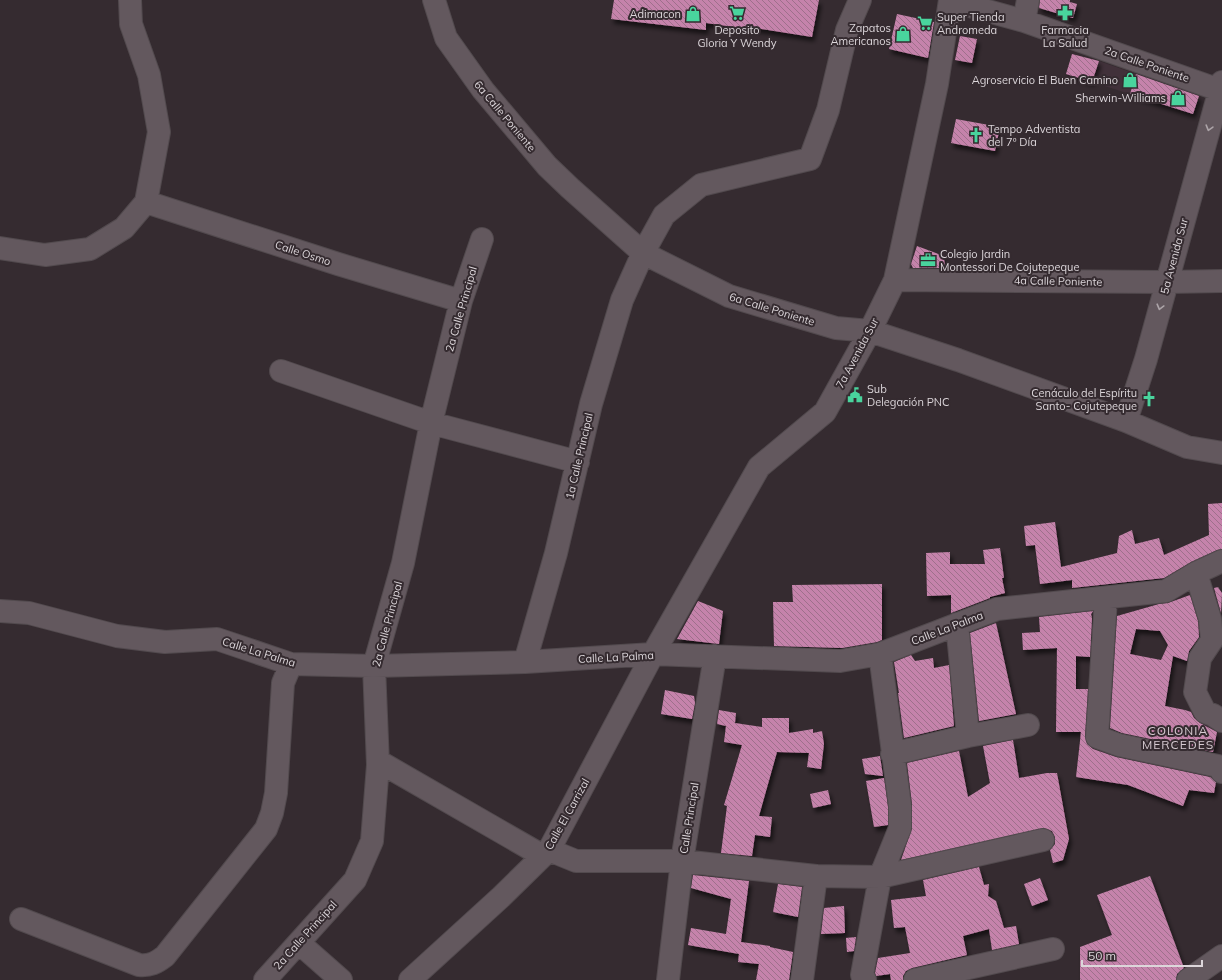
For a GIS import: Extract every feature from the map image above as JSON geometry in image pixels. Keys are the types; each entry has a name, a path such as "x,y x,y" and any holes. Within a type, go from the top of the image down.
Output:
{"street":[{"path":"0,248 44,255 90,249 124,228 146,202 159,132 149,75 131,24 130,0"},
{"name":"6a Calle Poniente","path":"434,0 446,38 483,90 548,166 570,188 643,253 729,296 836,328 870,331 965,363 1126,421 1187,447 1222,453"},
{"name":"1a Calle Principal","path":"525,662 556,553 591,404 622,300 643,253 664,215 701,185 810,160 828,110 847,30 860,0"},
{"name":"7a Avenida Sur","path":"652,654 759,467 825,412 870,331 895,280 937,84 950,0"},
{"name":"2a Calle Poniente","path":"957,0 973,7 1024,21 1221,88"},
{"path":"1024,21 1028,0"},
{"name":"5a Avenida Sur","path":"1126,421 1146,359 1166,282 1221,88"},
{"name":"Calle Osmo","path":"146,202 338,264 462,301"},
{"name":"2a Calle Principal","path":"264,980 299,944 355,880 372,841 378,761 374,666 403,563 431,423 462,301 482,239"},
{"name":"4a Calle Poniente","path":"895,280 1222,281"},
{"path":"281,371 431,423 578,462"},
{"name":"Calle La Palma","path":"0,611 29,613 117,636 165,642 217,639 291,664 374,666 525,662 652,654 840,661 880,654 997,609 1166,591 1196,573 1222,560"},
{"path":"1196,573 1210,619 1212,640 1200,658 1195,692 1205,712 1222,721"},
{"path":"1106,598 1097,737 1119,745 1221,763"},
{"path":"957,624 968,736"},
{"name":"Calle El Carrizal","path":"410,980 546,853 652,654"},
{"path":"865,980 862,975 880,877 900,828 900,806 880,654"},
{"name":"Calle Principal","path":"668,980 682,860 715,656"},
{"path":"21,919 139,965 147,966 157,963 165,956 266,829 272,813 276,793 283,683 291,664"},
{"path":"892,754 968,736 1028,725"},
{"path":"378,761 546,853 576,861 682,860 816,876 880,877 1043,840"},
{"path":"802,980 816,876"},
{"path":"299,944 341,980"},
{"path":"915,980 1053,949"},
{"path":"1188,980 1222,956"}],"shaded area":[{"path":"1099,61 1136,74 1130,94 1092,82"}],"building":[{"path":"614,0 819,0 812,37 749,27 748,29 706,23 706,30 611,19"},
{"name":"Farmacia La Salud","path":"1040,0 1070,0 1070,2 1077,4 1073,18 1039,8"},
{"path":"897,14 934,22 928,58 889,49"},
{"path":"960,36 977,39 972,63 955,60"},
{"path":"1072,54 1099,61 1092,82 1066,74"},
{"path":"1136,74 1199,96 1193,114 1130,94"},
{"name":"Tempo Adventista del 7º Día","path":"956,119 1000,127 995,151 951,143"},
{"name":"Colegio Jardin Montessori De Cojutepeque","path":"917,246 944,256 945,268 913,268 911,264"},
{"path":"1222,503 1222,549 1191,562 1164,578 1072,588 1072,580 1040,584 1035,545 1026,546 1024,526 1055,522 1061,567 1117,553 1119,536 1132,530 1135,544 1159,538 1164,555 1209,535 1208,504"},
{"path":"1000,548 1004,578 1002,578 1005,593 990,597 951,613 951,595 927,596 926,553 950,552 950,564 985,564 983,550"},
{"path":"882,584 882,640 842,648 774,646 773,602 793,602 792,585"},
{"path":"1218,587 1222,593 1221,613 1214,588"},
{"path":"1190,595 1198,621 1199,637 1189,651 1187,661 1173,656 1165,706 1191,712 1194,718 1200,723 1217,732 1213,752 1122,733 1110,728 1117,616 1159,604 1168,603","holes":["1136,629 1160,631 1168,645 1161,660 1130,654"]},
{"path":"698,601 723,611 719,644 677,639"},
{"path":"1093,611 1091,614 1090,657 1076,656 1076,689 1088,689 1085,736 1087,744 1093,749 1116,757 1210,777 1216,782 1214,793 1189,790 1183,806 1128,785 1076,777 1081,732 1056,732 1057,648 1023,650 1022,633 1040,632 1039,617"},
{"path":"996,623 1016,714 979,721 970,633"},
{"path":"911,655 915,661 933,658 934,668 949,665 954,726 904,738 894,662"},
{"path":"665,690 694,696 695,703 692,719 661,714"},
{"path":"719,710 736,713 735,723 762,727 762,718 789,718 789,733 813,729 813,733 822,731 824,744 821,769 807,767 809,753 777,752 759,816 772,817 770,837 755,835 752,856 721,853 727,806 724,805 742,745 724,742 726,726 717,724"},
{"path":"1013,740 1019,778 1047,773 1057,773 1069,839 1063,860 1053,863 1050,850 1055,844 1055,837 1052,831 1044,828 901,860 912,828 912,804 907,763 959,751 968,797 990,783 983,746"},
{"path":"880,756 883,776 865,774 862,759"},
{"path":"884,778 888,807 888,825 874,827 866,781"},
{"path":"828,790 831,804 813,808 810,794"},
{"path":"979,867 984,885 989,884 988,896 996,901 1004,928 1016,926 1019,944 992,950 989,929 963,936 967,955 912,968 906,971 903,976 903,980 891,980 890,974 876,976 875,973 878,958 910,953 905,927 894,928 891,900 926,896 923,880"},
{"path":"693,875 749,881 741,942 770,946 793,952 789,980 756,980 759,964 738,962 739,954 688,945 691,928 726,934 731,899 691,888"},
{"path":"1150,876 1184,968 1177,974 1176,980 1080,980 1080,947 1112,935 1097,895"},
{"path":"1040,878 1048,900 1032,906 1024,884"},
{"path":"778,884 802,887 798,917 773,912"},
{"path":"844,906 845,933 821,934 824,908"},
{"path":"856,937 854,951 847,952 846,938"}],"place":[{"name":"Deposito Gloria Y Wendy","path":"737,13"},
{"name":"Farmacia La Salud","path":"1065,13"},
{"name":"Adimacon","path":"693,14"},
{"name":"Super Tienda Andromeda","path":"925,23"},
{"name":"Zapatos Americanos","path":"903,34"},
{"name":"Agroservicio El Buen Camino","path":"1130,80"},
{"name":"Sherwin-Williams","path":"1178,98"},
{"name":"Tempo Adventista del 7º Día","path":"976,135"},
{"name":"Colegio Jardin Montessori De Cojutepeque","path":"928,260"},
{"name":"Sub Delegación PNC","path":"855,395"},
{"name":"Cenáculo del Espíritu Santo- Cojutepeque","path":"1149,399"}],"district":[{"name":"COLONIA MERCEDES","path":"1178,737"}]}
